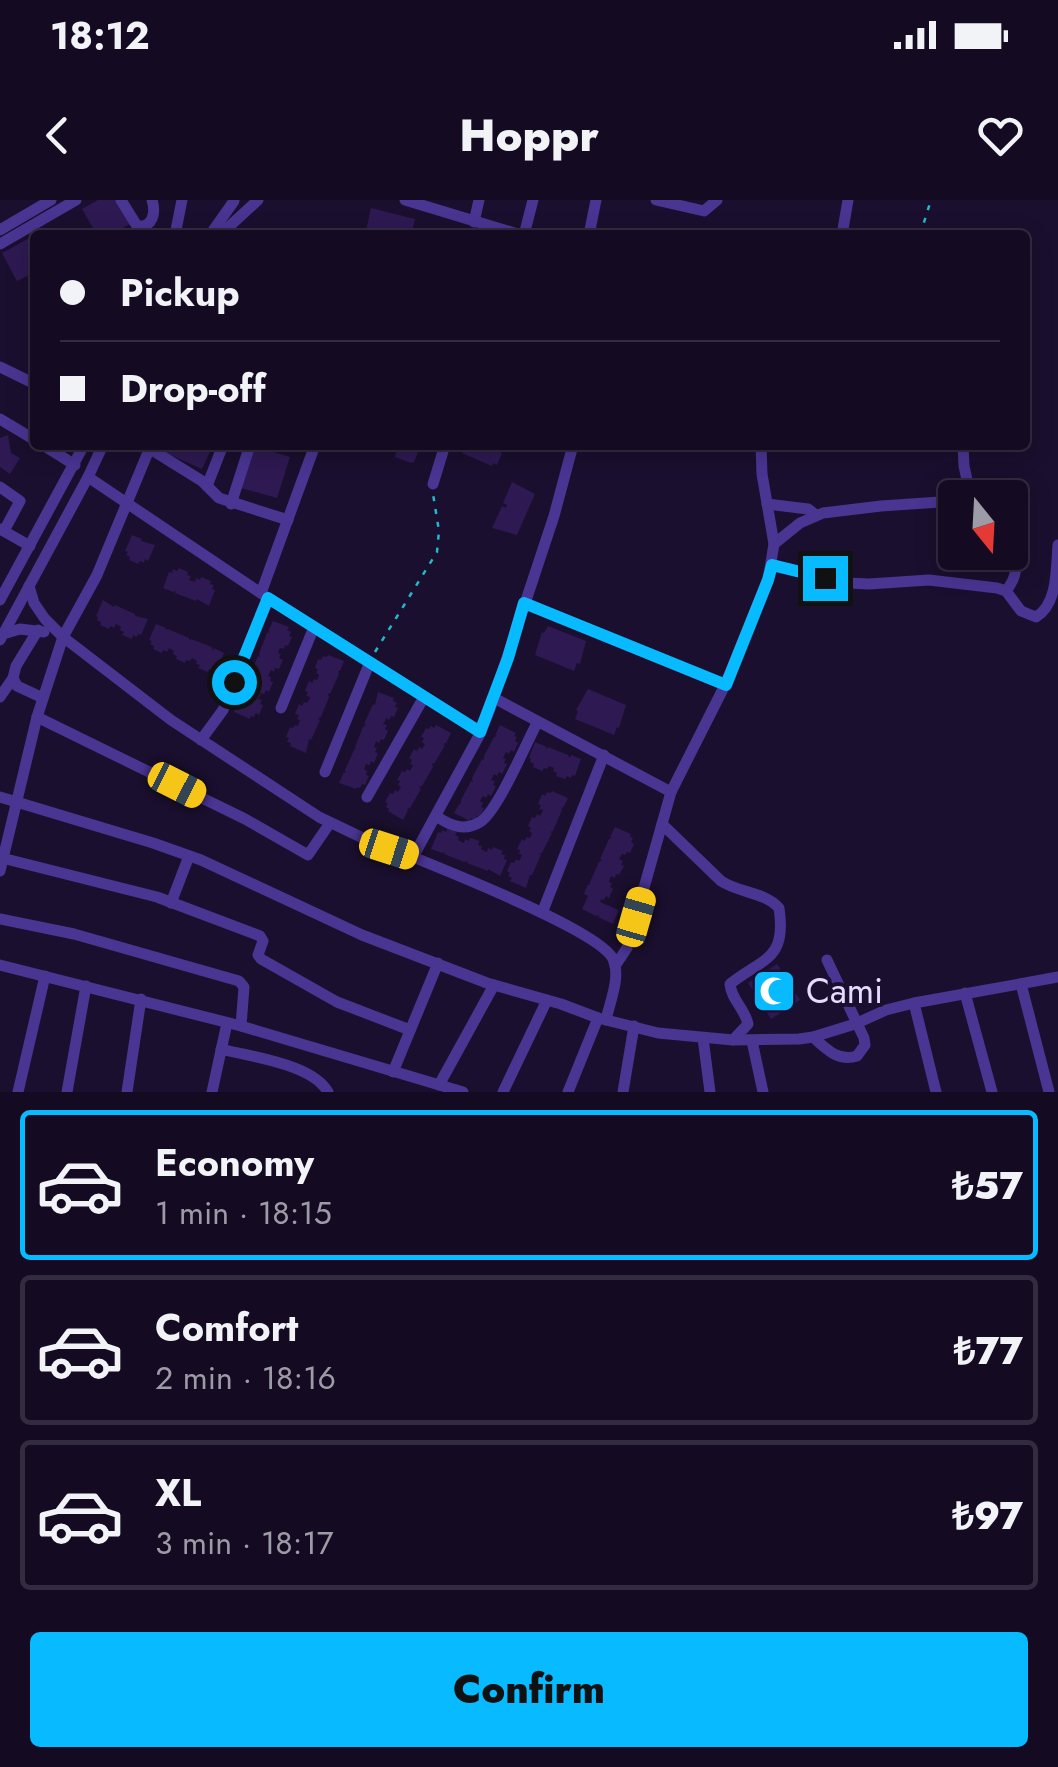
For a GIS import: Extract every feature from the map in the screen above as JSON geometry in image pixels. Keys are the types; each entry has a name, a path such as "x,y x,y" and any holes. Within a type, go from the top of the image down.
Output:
{"street":[{"path":"0,230 51,200"},
{"path":"0,244 76,200"},
{"path":"121,200 140,227 152,219 152,200"},
{"path":"175,230 182,200"},
{"path":"219,201 235,200"},
{"path":"214,230 235,200"},
{"path":"225,230 258,200"},
{"path":"405,200 504,230"},
{"path":"474,222 479,200"},
{"path":"524,230 533,200"},
{"path":"590,230 596,200"},
{"path":"656,200 704,211 717,200"},
{"path":"843,230 848,200"},
{"path":"0,367 30,382"},
{"path":"0,419 30,437"},
{"path":"51,450 76,465"},
{"path":"0,600 82,450"},
{"path":"2,637 101,450"},
{"path":"148,450 96,576 63,637 43,698 1,864 171,903 260,936 261,960 337,1002 410,1030"},
{"path":"155,450 232,504 288,520"},
{"path":"208,486 221,450"},
{"path":"232,504 248,450"},
{"path":"201,740 223,710 312,450"},
{"path":"433,484 443,450"},
{"path":"413,856 480,732 494,698 573,450"},
{"path":"615,966 627,948 671,792 726,685 768,580 774,544 761,450"},
{"path":"963,450 967,480"},
{"path":"88,477 480,732"},
{"path":"0,488 20,500 2,530 30,546"},
{"path":"774,544 816,515 938,502"},
{"path":"767,504 808,509 816,515"},
{"path":"772,565 848,583 929,580 1006,590 1020,611 1033,617 1043,614 1054,593 1058,545"},
{"path":"1006,590 1017,570"},
{"path":"29,586 45,620 63,637 171,720 330,822 563,923 604,947 611,955 616,978 602,1019 568,1092"},
{"path":"524,603 726,685"},
{"path":"281,708 314,627"},
{"path":"2,637 20,630 38,630 63,637"},
{"path":"0,698 38,630"},
{"path":"326,772 370,662"},
{"path":"13,678 17,686 43,698"},
{"path":"368,796 424,696"},
{"path":"494,698 671,792"},
{"path":"38,717 245,819 308,855 330,822"},
{"path":"436,816 453,827 476,825 490,814 536,724"},
{"path":"542,914 604,755"},
{"path":"0,797 189,856 362,934 494,984 658,1033 752,1041 813,1037 914,1003 1058,977"},
{"path":"662,824 721,881 731,888 772,900 779,908 779,942 774,953 730,984 748,1024 732,1040"},
{"path":"171,903 189,856"},
{"path":"0,919 74,934 241,982 241,1026"},
{"path":"813,1037 839,1057 850,1058 861,1052 864,1045 827,960"},
{"path":"393,1072 438,963"},
{"path":"0,965 227,1022 463,1092"},
{"path":"18,1092 45,976"},
{"path":"440,1085 494,984"},
{"path":"1021,984 1049,1092"},
{"path":"67,1092 86,986"},
{"path":"965,993 992,1092"},
{"path":"127,1092 142,1000"},
{"path":"503,1092 547,1000"},
{"path":"914,1003 936,1092"},
{"path":"212,1092 227,1022"},
{"path":"623,1092 634,1026"},
{"path":"262,1059 270,1035"},
{"path":"704,1038 710,1092"},
{"path":"752,1041 764,1092"},
{"path":"221,1049 300,1069 322,1083 328,1092"}],"path":[{"path":"922,230 931,200"},
{"path":"370,662 437,552 440,539 433,484"}],"building":[{"path":"98,200 117,200 130,224 119,230 94,230 82,209"},
{"path":"371,208 415,219 412,230 366,230"},
{"path":"30,238 30,274 17,281 2,253"},
{"path":"8,435 11,453 20,458 10,474 0,467 0,438"},
{"path":"168,450 211,450 202,469 166,453"},
{"path":"253,450 290,457 277,498 241,488"},
{"path":"397,450 419,450 411,463 395,457"},
{"path":"462,453 502,453 497,465 492,466"},
{"path":"512,482 535,494 517,535 492,528 502,506 506,508 503,503"},
{"path":"132,535 155,545 148,561 138,564 129,560 125,551"},
{"path":"179,568 188,572 189,580 195,582 201,577 211,581 215,590 209,606 163,588 169,572"},
{"path":"103,600 148,619 141,635 133,635 132,639 122,635 124,632 116,624 109,629 100,625 96,616"},
{"path":"273,621 289,627 292,637 288,646 279,650 283,660 279,669 271,670 268,676 273,682 269,692 261,693 258,699 263,705 259,715 256,713 250,719 234,712"},
{"path":"156,624 224,653 217,669 208,672 198,668 200,665 192,658 185,663 176,659 169,648 162,653 153,649 149,640"},
{"path":"548,626 586,641 574,671 535,655 542,632"},
{"path":"328,655 344,661 306,753 290,746 286,737 290,727 298,726 299,715 295,714 299,704 309,700 305,691 309,681 317,680 318,659"},
{"path":"588,689 626,705 614,735 575,719"},
{"path":"378,692 394,698 398,708 394,717 386,718 383,724 388,731 384,740 376,741 378,753 374,763 366,764 364,769 369,776 365,785 356,789 339,783"},
{"path":"436,725 451,733 403,820 388,811 385,802 390,793 401,787 397,780 402,771 410,771 413,765 409,758 414,749 422,749 425,744 421,737 426,728"},
{"path":"500,725 516,733 518,743 514,752 506,752 503,758 507,764 502,774 494,774 491,780 496,786 491,796 483,796 480,801 484,808 480,817 470,821 454,813"},
{"path":"535,742 581,759 575,776 565,779 556,776 549,766 542,771 533,767 529,758"},
{"path":"552,791 568,798 526,888 510,881 507,871 511,862 519,861 522,855 517,849 522,839 530,838 528,826 532,817 540,816 543,810 538,804 542,794"},
{"path":"615,827 631,834 634,844 630,853 619,859 624,866 619,875 611,876 613,889 609,898 606,896 600,902 619,910 613,924 582,909 588,884"},
{"path":"438,832 457,832 458,840 464,843 470,838 480,841 478,845 487,852 493,847 503,851 501,854 507,860 500,876 431,849"},
{"name":"Cami","path":"777,964 800,1000 771,1019 748,983"}],"place":[{"name":"Cami","path":"774,991"}],"route":[{"path":"234,682 268,598 480,732 524,603 726,685 772,565 825,578"}]}
